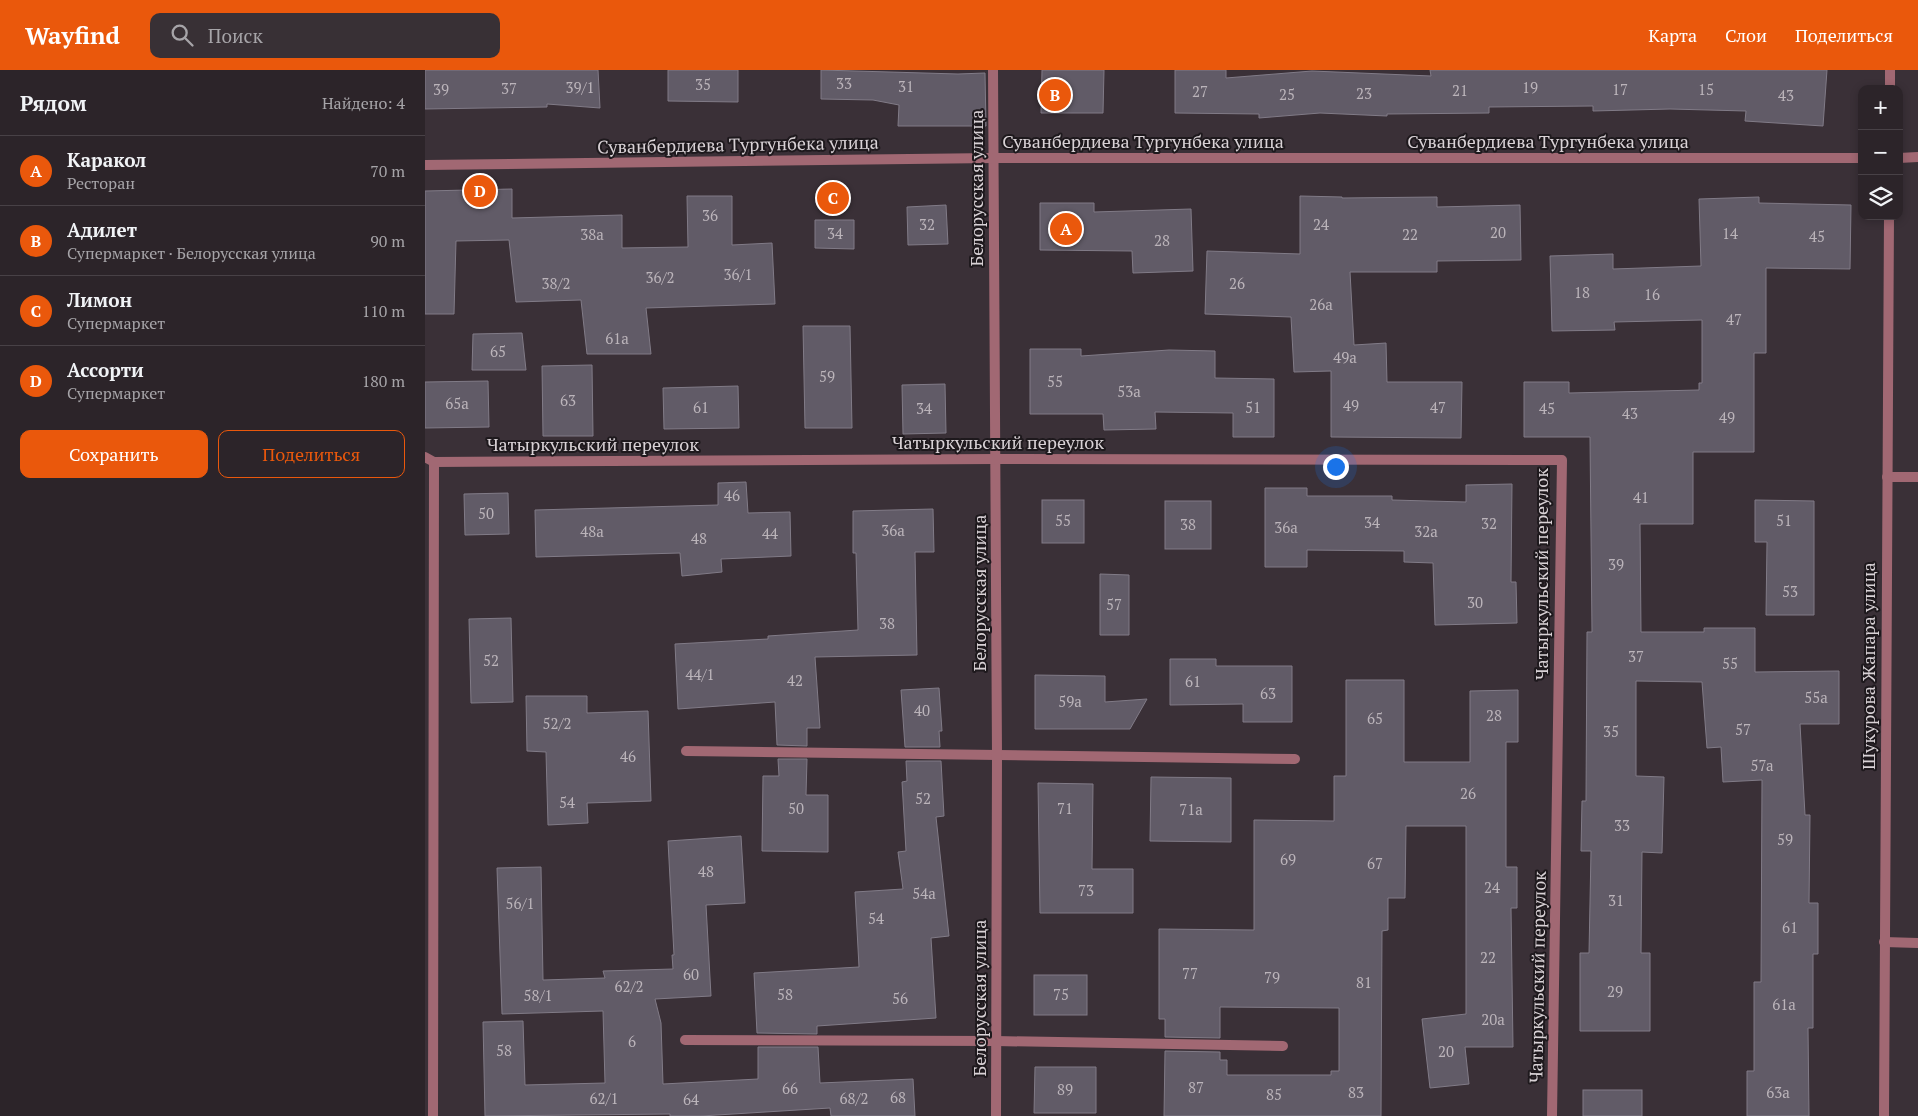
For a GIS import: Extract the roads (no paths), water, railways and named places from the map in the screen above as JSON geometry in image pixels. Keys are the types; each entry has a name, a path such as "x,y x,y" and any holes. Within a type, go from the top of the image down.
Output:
{"street":[{"name":"Белорусская улица","path":"993,70 997,755 995,1116"},
{"path":"1890,70 1890,85"},
{"path":"1903,158 1918,157"},
{"name":"Суванбердиева Тургунбека улица","path":"425,165 993,158 1858,158"},
{"name":"Шукурова Жапара улица","path":"1884,1116 1889,220"},
{"name":"Чатыркульский переулок","path":"433,1116 429,460 995,459 1562,460 1552,1116"},
{"path":"1887,476 1918,477"},
{"path":"685,751 1295,759"},
{"path":"1884,942 1918,943"},
{"path":"685,1040 996,1041 1283,1046"}],"place":[{"name":"Адилет","path":"1055,95"},
{"name":"Ассорти","path":"480,191"},
{"name":"Лимон","path":"833,198"},
{"name":"Каракол","path":"1066,229"}]}
